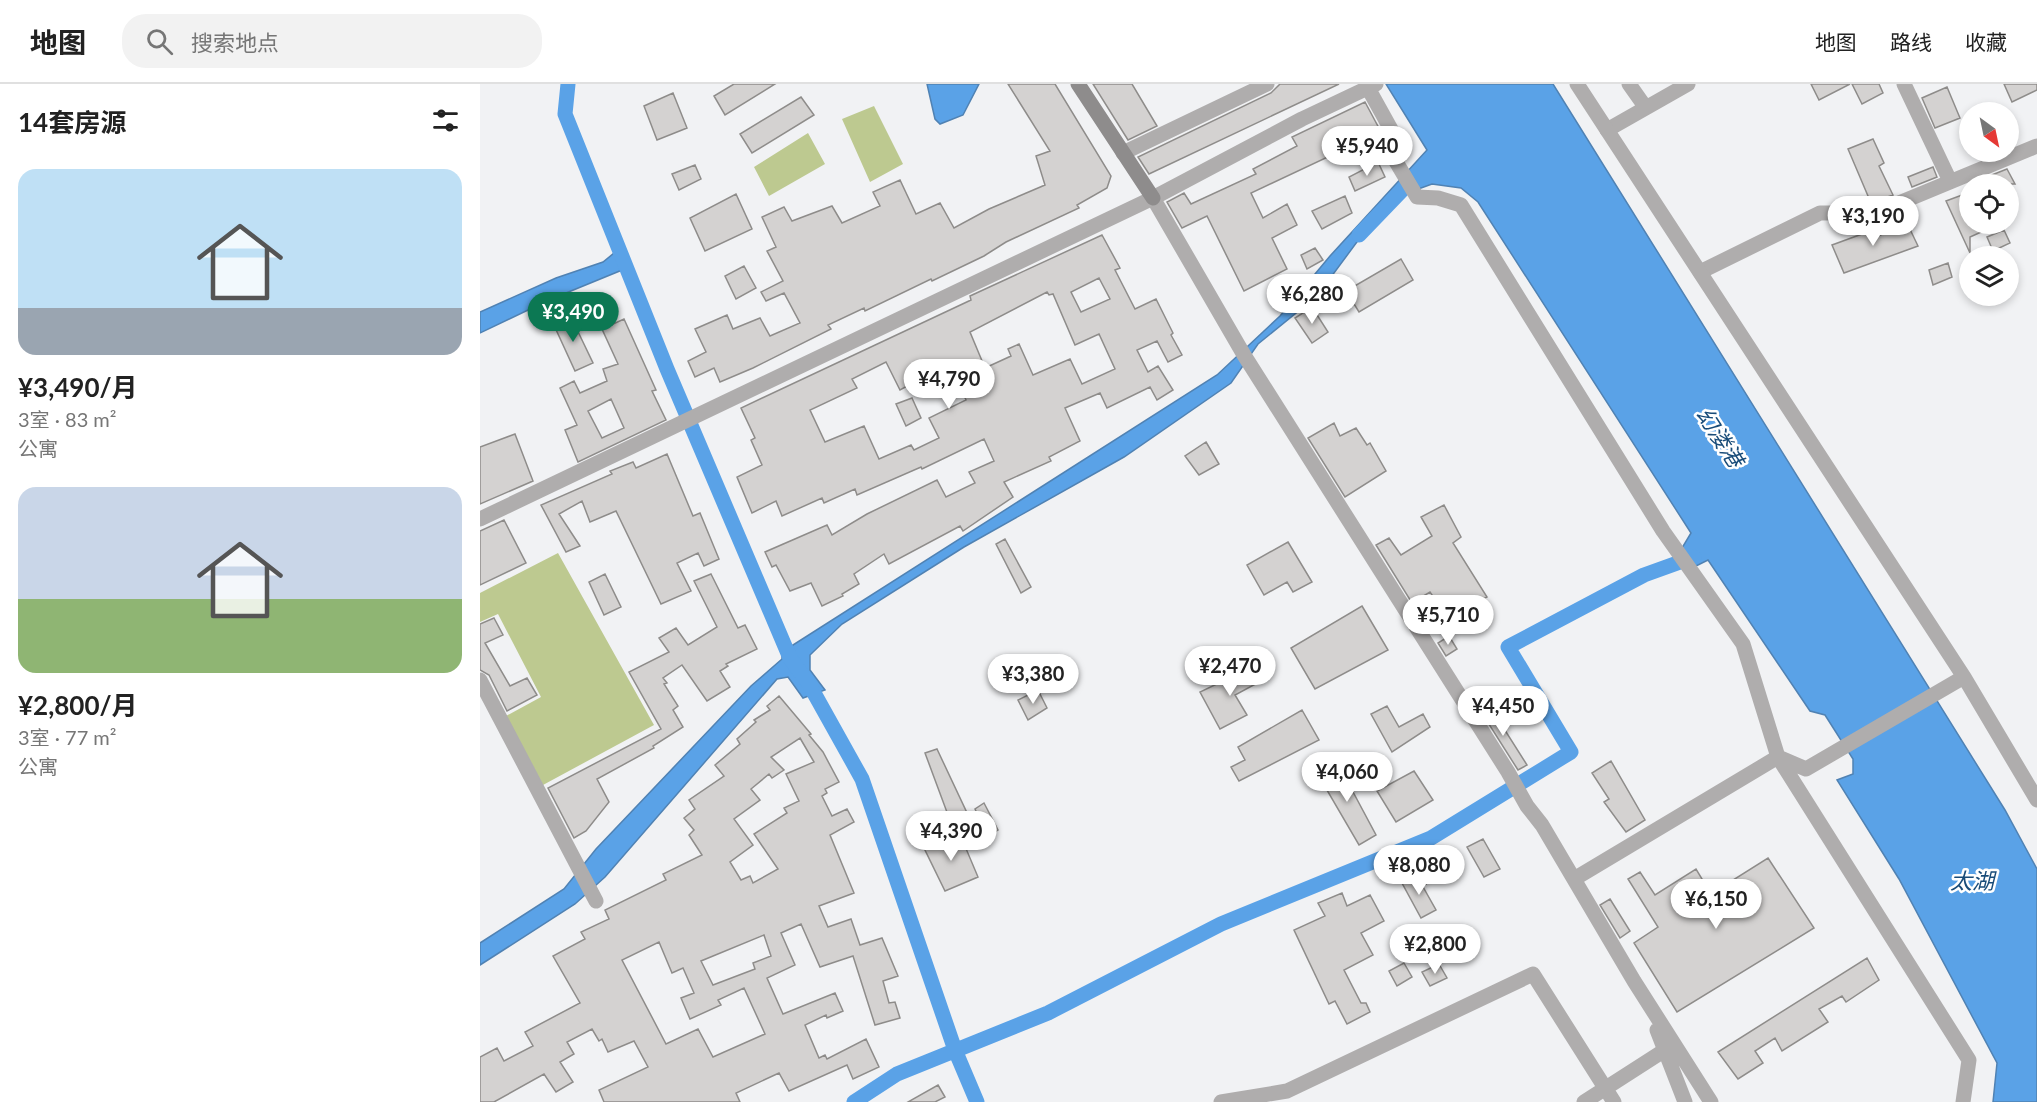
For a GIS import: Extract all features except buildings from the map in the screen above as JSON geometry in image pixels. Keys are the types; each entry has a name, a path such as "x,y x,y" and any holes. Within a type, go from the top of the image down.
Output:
{"main road":[{"path":"1078,84 1153,198"}],"street":[{"path":"1123,153 1267,84"},
{"path":"1577,84 1964,677 2037,800"},
{"path":"1629,84 1646,108"},
{"path":"1607,130 1688,84"},
{"path":"1904,84 1950,181"},
{"path":"480,519 1153,198 1302,119 1372,86 1403,151 1395,160 1417,197 1438,198 1461,205 1663,531 1743,644 1778,757 1969,1060 1963,1102"},
{"path":"1700,272 1820,213 1875,213 2037,146"},
{"path":"1153,198 1244,355 1508,772 1527,806 1542,825 1634,981 1711,1102"},
{"path":"1778,757 1806,769 1964,677"},
{"path":"480,680 596,901"},
{"path":"1574,879 1778,757"},
{"path":"1221,1102 1287,1091 1533,974 1614,1102"},
{"path":"1634,981 1685,1102"},
{"path":"1584,1102 1665,1050"}],"green space":[{"path":"874,106 903,164 870,182 842,119"},
{"path":"808,133 825,164 769,196 754,167"},
{"path":"558,553 654,725 543,785 506,716 541,697 498,614 480,622 480,593"}],"water":[{"path":"927,84 979,84 963,115 940,124 935,119"},
{"path":"1386,84 1553,84 2005,810 2037,869 2037,1102 1993,1102 1997,1063 1899,879 1837,780 1853,774 1853,759 1825,715 1810,711 1708,560 1694,567 1682,548 1691,533 1478,202 1461,188 1432,184 1388,200 1317,296 1258,344 1231,383 1124,457 964,547 842,624 810,655 810,670 825,690 803,698 788,677 777,679 605,877 575,904 480,965 480,943 564,889 596,849 751,686 782,659 782,652 1217,375 1280,316 1330,256 1427,150"},
{"path":"619,249 627,268 549,300 480,333 480,312 556,278 603,262"}],"waterway":[{"path":"568,84 565,114 667,369 790,658 809,684 862,779 955,1050 977,1102"},
{"path":"1359,235 1409,183"},
{"path":"854,1102 897,1074 1048,1013 1221,924 1431,838 1571,752 1508,647 1644,575 1694,557"}],"water label":[{"name":"幻溇港","path":"1720,437"},
{"name":"太湖","path":"1972,881"}]}
